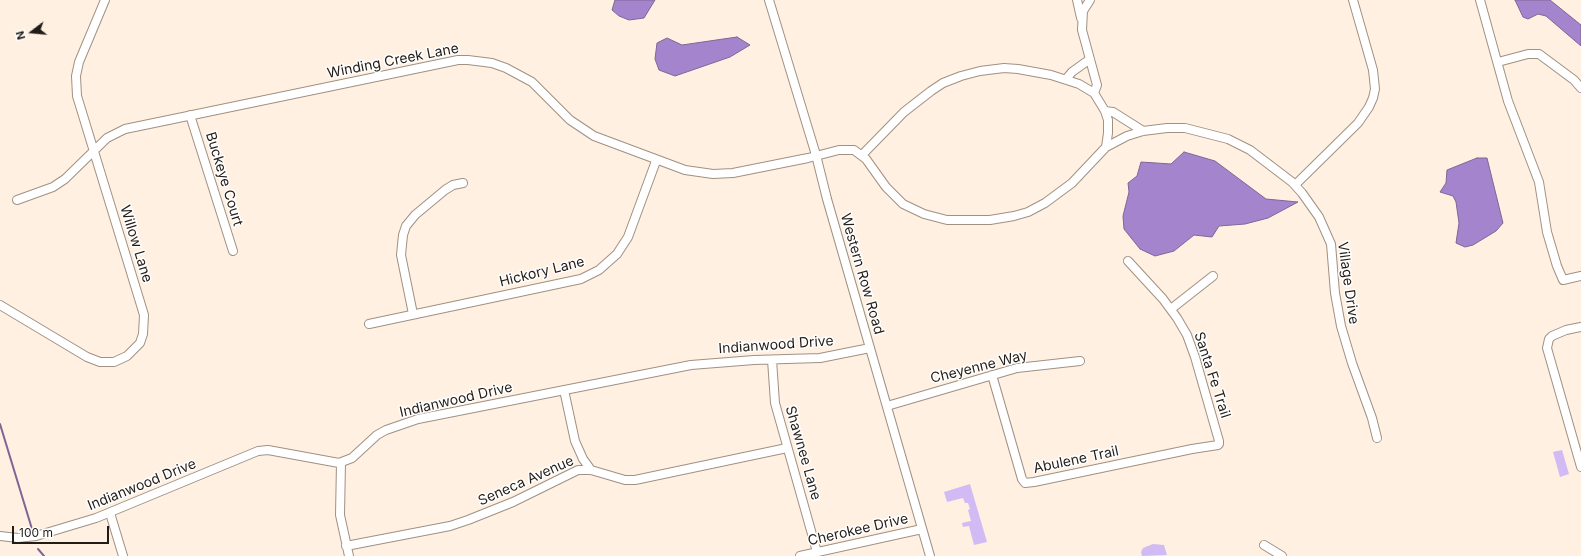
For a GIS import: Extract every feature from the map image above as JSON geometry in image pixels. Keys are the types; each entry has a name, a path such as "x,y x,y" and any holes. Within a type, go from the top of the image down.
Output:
{"street":[{"name":"Willow Lane","path":"0,305 95,361 109,362 119,360 130,353 140,343 144,330 144,316 77,96 76,76 84,48 105,0"},
{"name":"Western Row Road","path":"769,0 816,155 827,199 930,556"},
{"path":"1077,0 1082,20"},
{"path":"1090,0 1085,7 1082,20 1082,30 1097,85 1094,94"},
{"path":"1295,185 1358,123 1369,107 1373,98 1375,89 1374,70 1353,0"},
{"path":"1480,0 1508,101 1539,182 1547,232 1556,266 1563,280 1581,276"},
{"path":"1498,62 1528,54 1539,54 1574,80 1581,88"},
{"path":"1066,79 1072,72 1090,59"},
{"name":"Winding Creek Lane","path":"17,200 53,187 65,179 107,138 125,130 190,115 458,60 492,63 520,74 532,82 581,129 607,142 685,170 713,174 752,169 816,155"},
{"path":"816,155 848,149 854,150 862,155 919,99 943,84 961,76 980,71 1004,68 1037,72 1066,79 1094,94 1105,111 1109,124 1106,147"},
{"path":"1105,111 1112,112 1143,130"},
{"name":"Buckeye Court","path":"190,115 233,251"},
{"name":"Village Drive","path":"862,155 891,192 903,204 933,217 947,220 981,221 1014,216 1045,203 1077,178 1106,147 1143,130 1185,128 1228,139 1250,150 1295,185 1314,209 1328,235 1333,259 1335,293 1341,326 1372,418 1376,438"},
{"name":"Hickory Lane","path":"369,324 581,279 599,270 617,254 628,237 656,160"},
{"path":"413,314 401,255 403,235 406,226 415,215 445,190 453,185 463,183"},
{"name":"Santa Fe Trail","path":"1128,261 1178,318 1191,344 1220,444"},
{"path":"1171,309 1213,276"},
{"path":"1581,327 1557,333 1549,339 1547,348 1579,453 1581,467"},
{"name":"Indianwood Drive","path":"0,536 18,538 36,536 110,513 258,451 268,450 326,462 341,463 352,458 390,428 418,419 691,364 820,358 870,348"},
{"name":"Shawnee Lane","path":"772,360 775,403 817,552"},
{"name":"Cheyenne Way","path":"887,406 1027,366 1080,361"},
{"name":"Abulene Trail","path":"992,375 1022,479 1025,482 1034,482 1220,444"},
{"path":"564,390 575,441 583,459 591,470"},
{"name":"Seneca Avenue","path":"346,546 450,526 513,502 583,469 625,480 635,480 787,448"},
{"path":"341,463 340,515 349,556"},
{"path":"110,513 123,556"},
{"name":"Cherokee Drive","path":"800,556 922,529"},
{"path":"1264,544 1282,556"}],"shaded area":[{"path":"615,0 655,0 644,18 629,20 619,16 612,10"},
{"path":"1515,0 1550,0 1581,25 1581,46 1546,16 1538,14 1528,19 1523,17"},
{"path":"737,37 750,45 730,57 675,76 659,70 655,59 657,43 667,38 682,45"},
{"path":"1184,152 1215,161 1266,199 1298,202 1268,218 1245,224 1219,226 1212,237 1194,235 1174,251 1155,256 1140,249 1124,229 1123,216 1129,192 1128,183 1137,176 1141,162 1171,164"},
{"path":"1477,158 1487,158 1503,223 1496,231 1473,245 1465,247 1456,243 1459,223 1456,202 1453,196 1440,192 1446,183 1447,170"},
{"path":"1562,450 1569,474 1560,477 1553,452"},
{"path":"970,484 987,542 974,545 969,526 963,527 962,523 971,521 968,503 965,503 963,498 947,502 944,492"},
{"path":"1153,544 1164,545 1167,555 1142,556 1141,552 1143,548"}],"waterway":[{"path":"0,424 32,529"},
{"path":"38,549 44,556"}]}
